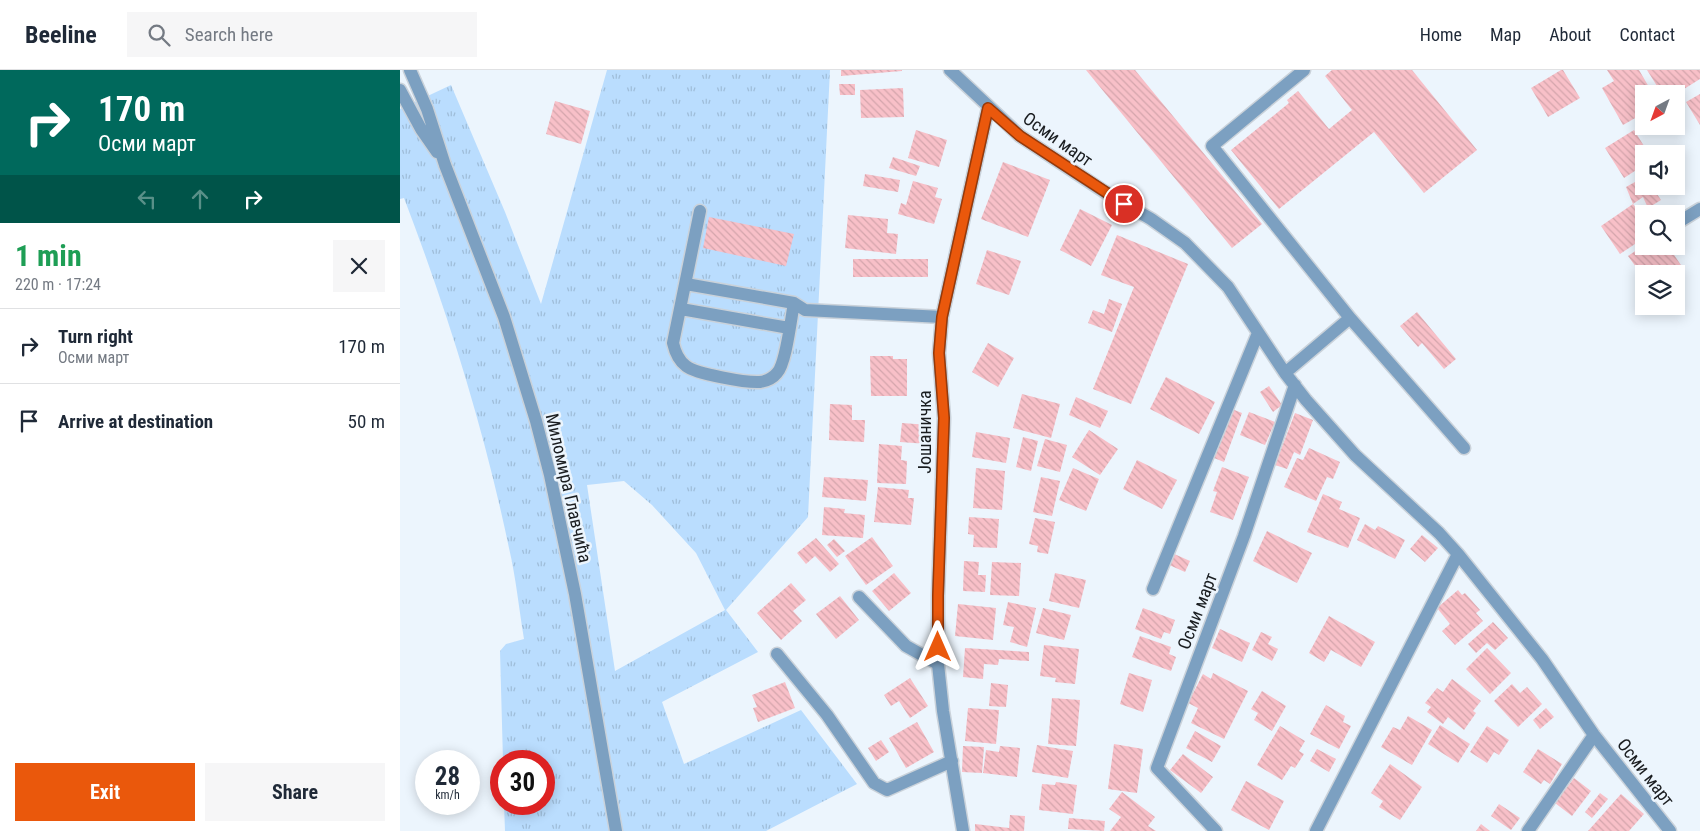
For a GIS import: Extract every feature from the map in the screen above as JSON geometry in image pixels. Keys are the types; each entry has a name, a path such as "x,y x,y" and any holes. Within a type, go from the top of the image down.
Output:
{"street":[{"name":"Миломира Главчића","path":"410,70 427,109 445,165 504,317 528,394 550,475 575,594 616,831"},
{"name":"Осми март","path":"950,70 988,108 1020,136 1111,196 1151,219 1185,244 1228,287 1285,373 1355,455 1458,554 1542,659 1594,735 1670,831"},
{"path":"1304,70 1212,146 1350,318 1464,448"},
{"name":"Миломира Главчића","path":"400,90 421,129 445,165"},
{"name":"Јошаничка","path":"963,831 943,711 938,664 938,596 944,418 939,353 942,317 988,108"},
{"path":"1685,218 1700,209"},
{"path":"700,211 673,343 680,361 694,370 750,382 763,382 771,378 782,367 794,303"},
{"path":"686,284 794,303 805,310 818,312 942,317"},
{"path":"681,308 789,328"},
{"path":"1285,373 1350,318"},
{"path":"1153,589 1258,333"},
{"name":"Осми март","path":"1216,831 1157,768 1244,536 1295,385"},
{"path":"1316,831 1458,554"},
{"path":"859,598 906,646 938,664"},
{"path":"777,654 827,715 874,783 887,790 952,761"},
{"name":"Осми март","path":"1528,831 1594,735"}],"green space":[{"path":"607,70 830,70 808,517 726,610 758,652 662,702 684,764 801,710 857,784 766,831 505,831 504,815 555,815 555,750 503,750 500,651 506,644 524,639 516,582 488,459 464,372 420,241 404,198 400,199 400,109 451,85 505,212 541,304","holes":["624,481 652,505 696,553 725,610 615,671 587,485"]}],"building":[{"path":"841,70 902,70 902,71 841,76"},
{"path":"1086,70 1135,70 1262,224 1232,248"},
{"path":"1332,70 1412,70 1477,150 1424,193 1374,132 1279,209 1231,150 1289,103 1287,100 1298,91 1329,129 1352,110 1325,76"},
{"path":"1563,70 1580,98 1548,117 1531,88"},
{"path":"1607,70 1639,70 1648,85 1635,85 1635,118 1623,125 1602,88 1614,81"},
{"path":"1647,70 1700,70 1700,79 1685,88 1685,85 1656,85"},
{"path":"839,84 855,84 855,95 840,95"},
{"path":"903,88 904,117 861,118 860,90"},
{"path":"1700,94 1700,125 1686,102"},
{"path":"555,101 590,111 581,144 546,134"},
{"path":"916,130 947,140 939,167 908,158"},
{"path":"1634,130 1635,135 1637,135 1643,145 1635,145 1635,171 1624,178 1605,148"},
{"path":"893,157 920,166 916,176 889,168"},
{"path":"1003,162 1050,180 1028,237 981,219"},
{"path":"865,174 900,180 898,192 863,186"},
{"path":"913,181 938,188 935,197 942,199 934,224 898,214 901,203 906,205"},
{"path":"1635,182 1635,195 1658,195 1661,200 1653,205 1647,205 1643,197 1633,204 1626,187"},
{"path":"1633,204 1635,207 1635,244 1620,254 1601,226"},
{"path":"1080,209 1112,225 1091,266 1060,250"},
{"path":"848,215 888,219 887,233 898,234 896,254 845,248"},
{"path":"709,217 794,234 786,266 703,248"},
{"path":"1117,235 1188,264 1131,404 1093,389 1134,287 1101,275"},
{"path":"987,250 1021,261 1009,295 976,284"},
{"path":"1635,251 1635,255 1674,255 1681,265 1635,266 1628,256"},
{"path":"853,259 928,259 928,277 853,277"},
{"path":"1109,299 1122,304 1112,332 1088,323 1093,310 1104,314"},
{"path":"1417,312 1456,359 1444,369 1422,343 1418,347 1400,326"},
{"path":"988,343 1014,358 998,387 972,372"},
{"path":"870,356 893,356 893,359 907,359 907,396 871,396"},
{"path":"1166,377 1215,402 1199,434 1150,409"},
{"path":"1269,386 1282,405 1273,412 1260,392"},
{"path":"1022,394 1060,404 1051,438 1013,428"},
{"path":"1076,397 1108,411 1100,428 1069,415"},
{"path":"830,404 852,405 852,420 865,420 864,442 829,440"},
{"path":"1232,409 1242,413 1224,462 1214,458"},
{"path":"1249,412 1275,422 1265,445 1240,435"},
{"path":"1295,413 1313,420 1300,455 1294,452 1287,469 1275,465"},
{"path":"902,423 929,425 928,444 900,442"},
{"path":"1089,430 1118,449 1100,475 1072,457"},
{"path":"976,432 1010,438 1006,463 972,457"},
{"path":"1023,437 1038,441 1031,471 1016,467"},
{"path":"1045,439 1067,445 1060,472 1037,466"},
{"path":"879,444 902,446 901,460 907,461 906,484 877,483"},
{"path":"1309,448 1340,462 1333,479 1327,477 1316,501 1284,487 1297,458 1303,460"},
{"path":"1137,460 1177,480 1162,509 1123,489"},
{"path":"1222,467 1249,477 1233,520 1210,512 1217,492 1213,491"},
{"path":"976,468 1005,471 1002,510 973,508"},
{"path":"1073,468 1099,479 1086,511 1059,500"},
{"path":"824,477 868,480 866,501 822,497"},
{"path":"1041,477 1060,481 1052,516 1033,512"},
{"path":"878,487 909,490 908,498 914,498 911,525 874,522"},
{"path":"1323,494 1342,502 1339,509 1360,518 1348,548 1307,532"},
{"path":"824,507 845,509 844,513 865,515 863,538 822,535"},
{"path":"969,517 999,519 997,548 973,547 974,535 968,534"},
{"path":"1035,518 1055,522 1048,554 1037,552 1038,546 1029,544"},
{"path":"1365,524 1375,530 1378,526 1405,540 1395,559 1357,540"},
{"path":"1267,531 1312,553 1297,583 1253,561"},
{"path":"1422,535 1438,548 1425,562 1410,549"},
{"path":"872,537 893,566 866,585 845,556"},
{"path":"816,538 839,564 830,572 815,556 806,564 797,553"},
{"path":"834,539 845,551 837,557 827,545"},
{"path":"1172,553 1190,561 1185,572 1167,564"},
{"path":"964,561 979,562 978,575 986,575 985,592 963,591"},
{"path":"992,562 1021,563 1019,596 990,595"},
{"path":"894,573 911,593 889,611 872,591"},
{"path":"1055,573 1086,580 1079,608 1049,601"},
{"path":"791,583 806,600 793,611 802,621 781,640 757,613"},
{"path":"1458,590 1462,595 1465,593 1480,610 1476,613 1483,621 1455,645 1442,631 1450,624 1437,608"},
{"path":"840,596 859,620 836,639 816,614"},
{"path":"1008,602 1036,608 1027,647 1010,642 1014,627 1003,625"},
{"path":"958,604 996,608 993,640 955,636"},
{"path":"1043,608 1071,615 1064,640 1036,633"},
{"path":"1143,608 1175,620 1170,634 1164,632 1161,639 1135,629"},
{"path":"1329,616 1375,642 1361,667 1331,650 1324,662 1309,653"},
{"path":"1493,622 1508,638 1495,650 1487,643 1476,653 1468,644"},
{"path":"1220,629 1250,643 1242,662 1212,648"},
{"path":"1261,632 1272,637 1268,644 1278,649 1272,661 1252,650"},
{"path":"1140,636 1171,647 1169,654 1176,657 1171,671 1132,657"},
{"path":"1044,645 1079,649 1075,684 1055,682 1056,678 1040,676"},
{"path":"965,648 1029,652 1029,661 999,659 998,665 984,664 983,679 963,677"},
{"path":"1487,648 1511,673 1490,694 1466,669"},
{"path":"1129,673 1152,680 1143,712 1120,704"},
{"path":"1213,673 1248,691 1224,739 1191,723 1198,708 1188,703 1203,674 1211,679"},
{"path":"910,678 928,706 910,718 899,701 891,706 884,695"},
{"path":"1452,679 1481,701 1473,711 1476,713 1464,730 1448,717 1443,724 1427,712 1431,707 1425,703 1437,688 1443,692"},
{"path":"785,682 795,708 758,722 753,708 757,707 752,695"},
{"path":"991,683 1008,685 1006,707 989,706"},
{"path":"1512,684 1520,693 1527,687 1542,704 1518,727 1494,701"},
{"path":"1262,691 1286,706 1272,731 1254,720 1258,713 1251,709"},
{"path":"1052,698 1080,700 1076,746 1048,744"},
{"path":"1326,705 1345,716 1343,722 1351,726 1339,749 1310,734"},
{"path":"968,708 999,710 996,744 965,741"},
{"path":"1546,708 1554,717 1540,729 1533,720"},
{"path":"1408,716 1432,730 1412,765 1381,747 1393,727 1400,730"},
{"path":"917,722 934,752 906,768 889,738"},
{"path":"1440,725 1470,744 1458,763 1428,744"},
{"path":"1280,726 1305,741 1299,751 1304,754 1295,768 1291,766 1282,780 1257,765"},
{"path":"1487,726 1509,740 1499,755 1494,752 1487,763 1470,752"},
{"path":"1195,731 1221,746 1212,762 1186,748"},
{"path":"881,740 889,752 876,761 868,748"},
{"path":"1114,744 1143,749 1137,793 1108,789"},
{"path":"1037,745 1073,751 1068,778 1032,772"},
{"path":"963,746 984,747 982,773 962,772"},
{"path":"1000,746 1020,748 1017,777 983,773 986,750 999,752"},
{"path":"1317,749 1336,759 1329,772 1310,761"},
{"path":"1538,749 1562,764 1550,784 1544,780 1541,784 1523,772"},
{"path":"1183,754 1213,777 1201,793 1170,770"},
{"path":"1390,764 1422,787 1400,820 1379,807 1383,801 1371,793"},
{"path":"1574,778 1591,791 1572,816 1555,803"},
{"path":"1246,781 1284,801 1269,830 1231,810"},
{"path":"1056,782 1077,785 1073,814 1039,810 1042,784 1055,785"},
{"path":"1122,792 1155,817 1148,826 1156,831 1110,831 1121,817 1109,809"},
{"path":"1600,793 1608,799 1592,818 1585,812"},
{"path":"1621,794 1644,814 1629,831 1588,831"},
{"path":"1499,804 1520,818 1511,830 1491,816"},
{"path":"1010,815 1025,816 1024,831 975,831 975,824 1009,828"},
{"path":"1069,818 1105,821 1104,831 1068,829"},
{"path":"1481,824 1490,831 1476,831"}],"route":[{"path":"938,647 944,418 939,353 942,317 963,229 988,108 1020,136 1124,204"}]}
